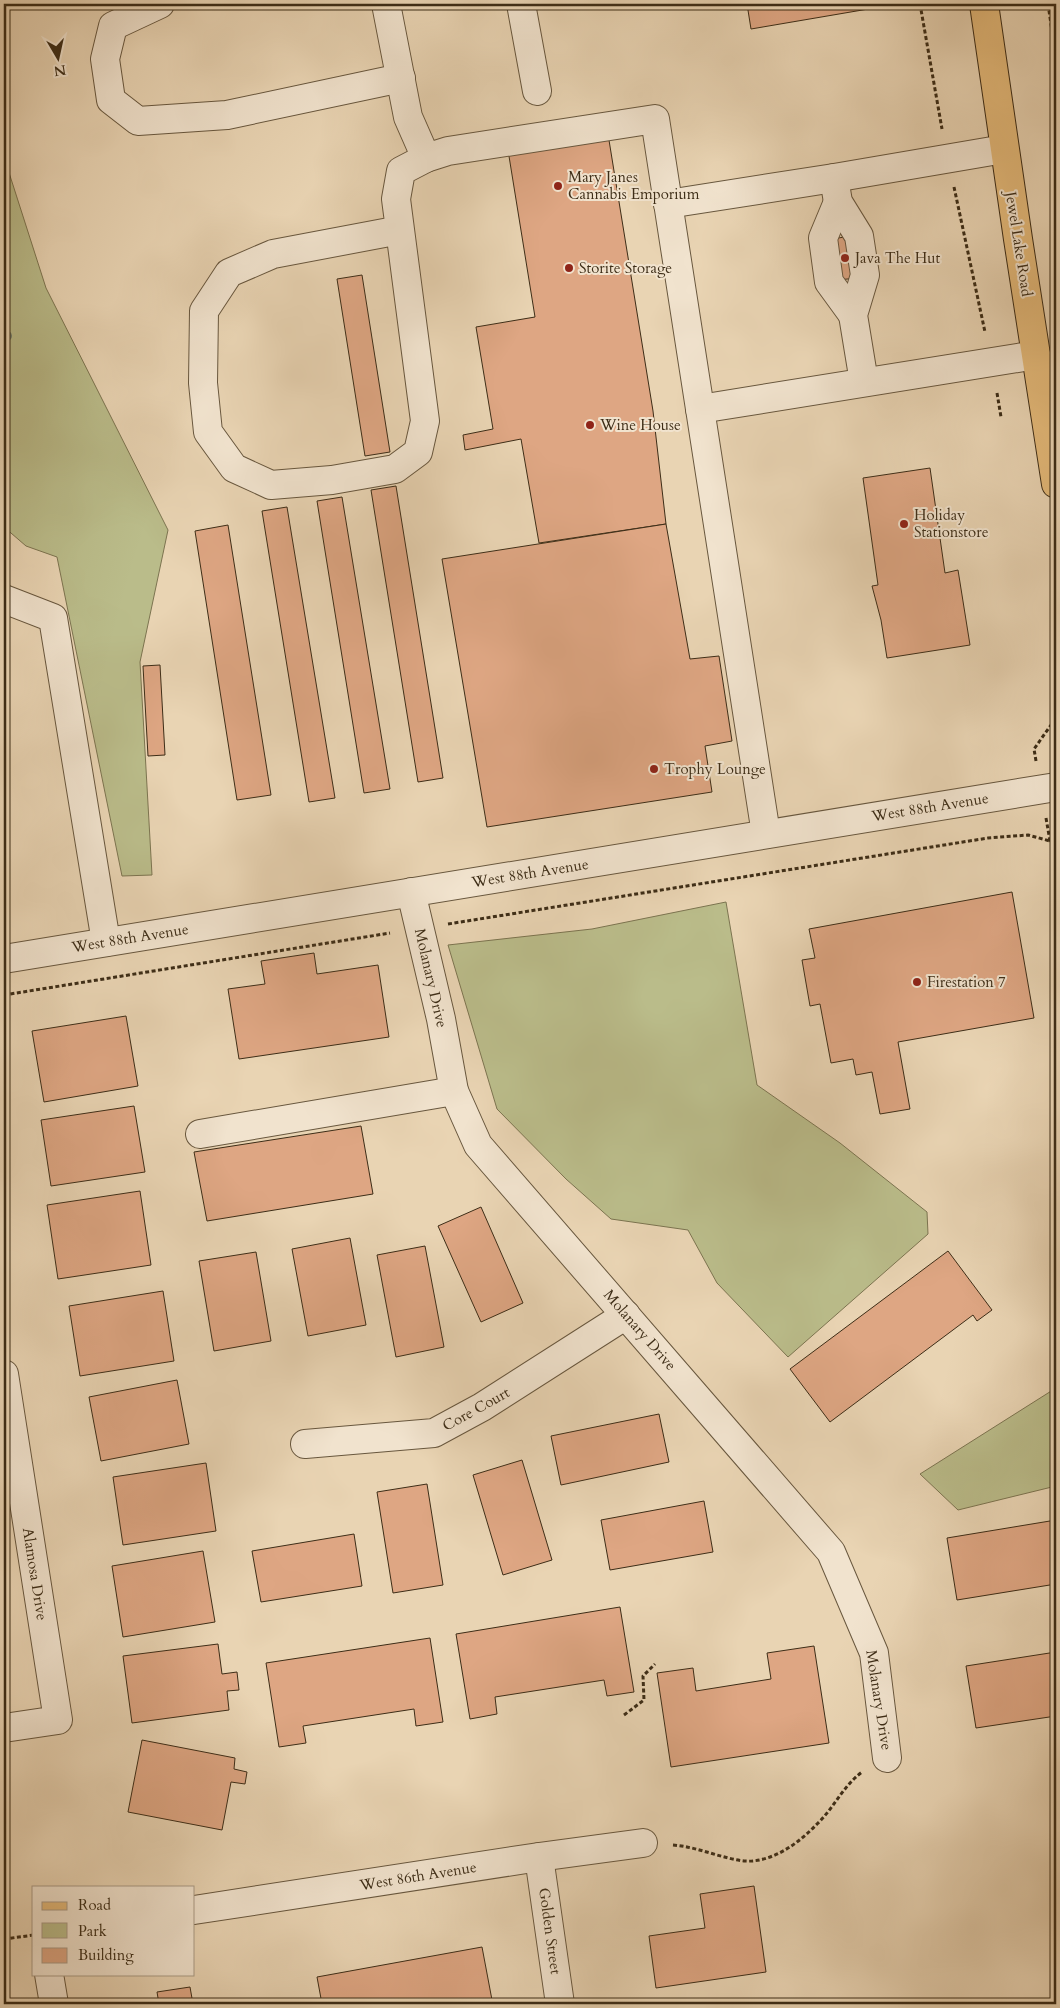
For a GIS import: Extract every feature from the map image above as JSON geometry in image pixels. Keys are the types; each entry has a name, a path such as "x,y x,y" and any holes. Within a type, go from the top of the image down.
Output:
{"main road":[{"name":"Jewel Lake Road","path":"984,4 1004,149 1056,484"}],"street":[{"path":"160,4 113,26 105,58 111,100 138,121 227,115 400,78"},
{"path":"386,4 408,117 426,158"},
{"path":"521,4 537,91"},
{"path":"400,230 273,254 228,273 204,311 203,383 208,432 234,468 271,485 332,480 395,469 418,452 425,421 400,230 396,200 401,170 448,150 655,119 766,834"},
{"path":"668,204 836,190 948,159 1004,149"},
{"path":"836,190 859,236 865,275 853,315 864,382"},
{"path":"836,190 824,238 828,282 853,315"},
{"path":"700,409 1036,355"},
{"path":"4,599 53,618 106,942"},
{"name":"West 88th Avenue","path":"4,959 1056,787"},
{"name":"Molanary Drive","path":"411,892 441,1019 454,1091 478,1145 831,1552 874,1653 887,1758"},
{"path":"200,1134 454,1091"},
{"name":"Core Court","path":"305,1444 434,1433 482,1407 626,1315"},
{"name":"Alamosa Drive","path":"4,1374 58,1720 4,1728"},
{"name":"West 86th Avenue","path":"195,1910 539,1857 643,1844"},
{"name":"Golden Street","path":"539,1857 560,2004"},
{"path":"49,1976 54,2004"}],"path":[{"path":"920,4 937,108 1001,416"},
{"path":"1048,4 1056,58"},
{"path":"1051,725 1056,724"},
{"path":"4,995 988,838 1028,835 1050,841"},
{"path":"624,1716 644,1700 643,1676 655,1664"},
{"path":"643,1844 695,1848 745,1861 764,1860 783,1852 812,1829 818,1824 852,1779 887,1758"},
{"path":"4,1939 32,1935"}],"green space":[{"path":"4,157 46,288 168,530 140,662 152,875 122,876 57,557 26,546 4,527"},
{"path":"726,902 757,1085 840,1143 927,1212 928,1234 788,1357 717,1283 688,1230 611,1219 566,1179 497,1109 448,945 592,929"},
{"path":"1056,1388 1056,1486 958,1510 920,1474"}],"building":[{"path":"747,4 879,4 880,7 751,29"},
{"path":"608,134 653,411 666,524 539,543 521,439 465,450 463,435 493,429 476,327 535,317 508,150"},
{"name":"Java The Hut","path":"852,236 858,278 837,280 831,239"},
{"path":"362,275 390,452 365,456 337,279"},
{"name":"Holiday Stationstore","path":"930,468 945,573 958,570 970,645 887,658 881,620 872,586 878,585 863,478"},
{"path":"396,486 443,778 418,782 371,490"},
{"path":"342,497 390,789 364,793 317,501"},
{"path":"287,507 335,798 309,802 262,511"},
{"path":"666,524 690,659 719,656 732,741 705,746 712,792 487,827 442,559"},
{"path":"228,525 271,795 237,800 195,531"},
{"path":"160,665 165,755 148,756 143,666"},
{"name":"Firestation 7","path":"1012,892 1034,1018 898,1042 910,1109 880,1114 872,1072 856,1075 853,1059 831,1063 820,1004 810,1006 802,960 815,958 809,929"},
{"path":"314,953 317,974 378,965 389,1037 239,1059 228,989 265,984 261,961"},
{"path":"126,1016 138,1086 44,1102 32,1031"},
{"path":"134,1106 145,1172 51,1186 41,1120"},
{"path":"361,1126 373,1194 207,1221 194,1152"},
{"path":"140,1191 151,1265 58,1279 47,1205"},
{"path":"481,1207 523,1303 481,1322 438,1226"},
{"path":"350,1238 366,1325 308,1336 292,1249"},
{"path":"425,1246 444,1347 396,1357 377,1255"},
{"path":"948,1251 992,1310 977,1321 973,1315 830,1422 790,1369"},
{"path":"256,1252 271,1341 214,1351 199,1261"},
{"path":"163,1291 174,1361 80,1376 69,1306"},
{"path":"177,1380 189,1444 101,1461 89,1397"},
{"path":"659,1414 669,1462 561,1485 551,1436"},
{"path":"522,1460 552,1560 503,1575 473,1475"},
{"path":"206,1463 216,1531 123,1545 113,1477"},
{"path":"427,1484 443,1585 393,1593 377,1492"},
{"path":"704,1501 713,1552 610,1570 601,1520"},
{"path":"1056,1520 1056,1584 957,1600 947,1538"},
{"path":"354,1534 362,1586 261,1602 252,1551"},
{"path":"203,1551 215,1622 123,1637 112,1566"},
{"path":"620,1607 634,1692 607,1696 604,1680 495,1697 497,1714 470,1719 456,1634"},
{"path":"430,1638 443,1722 416,1726 414,1709 303,1726 306,1743 279,1747 266,1663"},
{"path":"218,1644 222,1674 237,1672 239,1690 227,1691 229,1710 132,1723 123,1656"},
{"path":"814,1646 829,1743 671,1767 657,1673 693,1668 696,1691 771,1679 767,1653"},
{"path":"1056,1652 1056,1716 976,1728 966,1666"},
{"path":"142,1740 235,1758 234,1769 247,1772 245,1784 231,1782 222,1830 128,1812"},
{"path":"754,1886 766,1972 656,1988 649,1936 705,1928 700,1894"},
{"path":"482,1947 492,2000 467,2004 322,2004 317,1977"},
{"path":"190,1987 193,2004 159,2004 157,1992"},
{"path":"223,2000 224,2004 197,2004"}],"place":[{"name":"Mary Janes Cannabis Emporium","path":"558,186"},
{"name":"Java The Hut","path":"845,258"},
{"name":"Storite Storage","path":"569,268"},
{"name":"Wine House","path":"590,425"},
{"name":"Holiday Stationstore","path":"904,524"},
{"name":"Trophy Lounge","path":"654,769"},
{"name":"Firestation 7","path":"917,982"}]}
